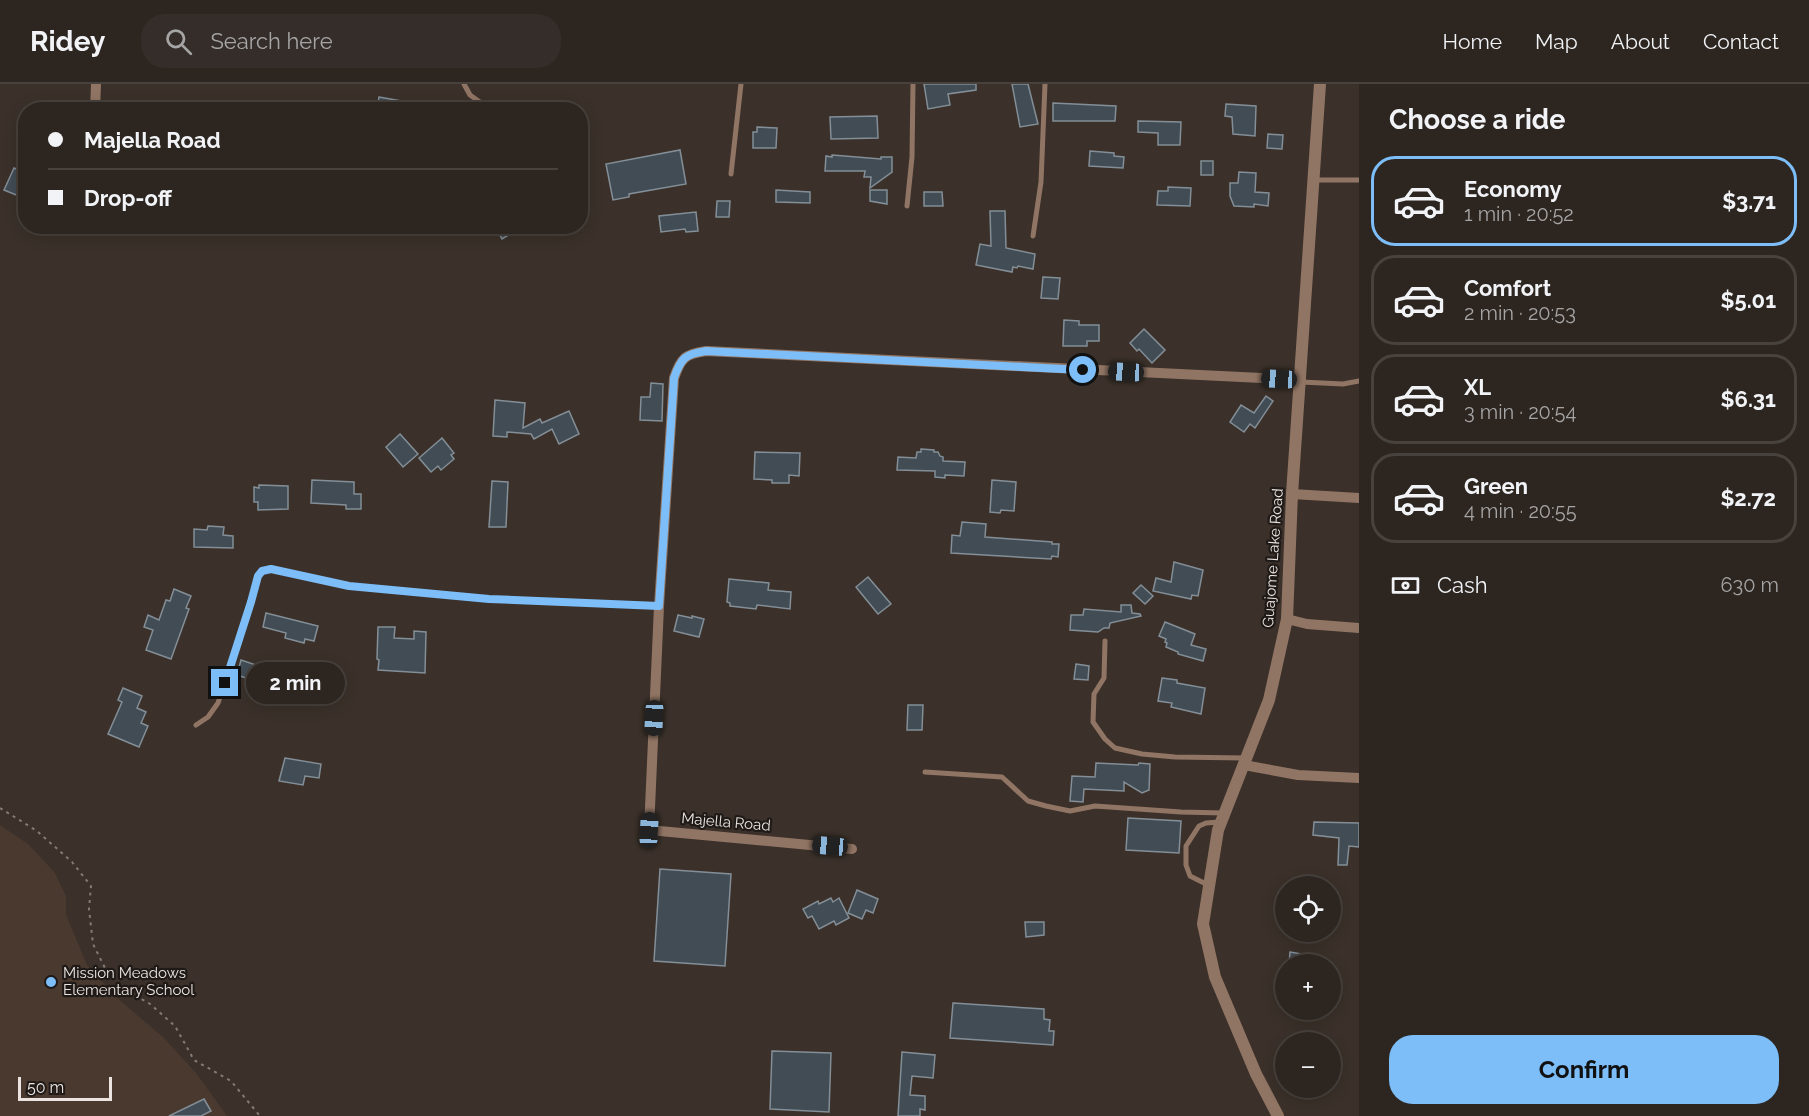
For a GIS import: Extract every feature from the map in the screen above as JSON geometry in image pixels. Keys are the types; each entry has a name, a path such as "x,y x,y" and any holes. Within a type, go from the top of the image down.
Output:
{"street":[{"path":"95,102 96,84"},
{"name":"Guajome Lake Road","path":"1278,1116 1256,1074 1215,977 1203,924 1218,830 1269,700 1287,619 1292,494 1320,84"},
{"name":"Majella Road","path":"852,849 649,830 659,606 674,378 680,362 692,354 706,351 1301,381"},
{"path":"1292,494 1359,498"},
{"path":"1287,619 1307,624 1359,628"},
{"path":"1245,761 1298,775 1359,778"}],"lane":[{"path":"464,84 470,95 480,102"},
{"path":"731,174 741,84"},
{"path":"907,206 912,158 913,84"},
{"path":"1033,236 1041,182 1045,84"},
{"path":"1314,180 1359,180"},
{"path":"1301,381 1342,384 1359,381"},
{"path":"196,725 208,717 218,703 258,576 262,571 271,569 349,586 489,599 659,606"},
{"path":"1105,641 1104,678 1094,694 1093,722 1105,739 1115,748 1142,754 1245,761"},
{"path":"925,772 1002,777 1028,801 1070,811 1095,806 1223,817"},
{"path":"1209,885 1190,876 1186,865 1186,846 1199,826 1223,817"}],"path":[{"path":"0,808 37,831 72,862 91,886 89,909 93,944 105,968 122,988 150,1004 175,1026 194,1060 231,1082 260,1116"}],"shaded area":[{"name":"Mission Meadows Elementary School","path":"0,825 28,844 55,873 66,896 66,915 87,965 118,999 163,1037 196,1073 227,1116 0,1116"}],"building":[{"path":"924,84 976,84 976,90 948,94 950,105 928,109"},
{"path":"1012,84 1028,84 1038,124 1020,127"},
{"path":"379,97 407,102 378,102"},
{"path":"1053,103 1116,106 1115,121 1053,121"},
{"path":"1226,104 1256,106 1255,136 1233,134 1232,117 1225,116"},
{"path":"877,116 878,138 831,139 830,117"},
{"path":"1138,121 1181,122 1180,145 1158,145 1158,133 1138,132"},
{"path":"757,127 777,128 776,148 753,148 753,132 757,132"},
{"path":"1268,134 1283,135 1282,149 1267,148"},
{"path":"680,150 686,184 629,194 629,197 613,200 606,164"},
{"path":"1090,151 1114,153 1114,156 1124,157 1123,168 1089,166"},
{"path":"832,155 881,159 881,157 892,157 892,172 870,188 871,177 864,177 865,171 825,171 826,156 832,157"},
{"path":"1201,161 1213,161 1213,175 1201,175"},
{"path":"14,168 18,170 18,196 4,190"},
{"path":"1239,172 1256,173 1255,192 1269,193 1268,206 1254,204 1254,207 1234,206 1230,196 1230,183 1238,183"},
{"path":"1168,187 1191,188 1190,206 1157,205 1158,191 1168,191"},
{"path":"776,190 810,192 810,203 776,202"},
{"path":"870,190 887,190 887,204 870,201"},
{"path":"924,192 942,192 943,206 924,206"},
{"path":"717,201 730,201 729,217 716,217"},
{"path":"990,211 1005,211 1006,248 1035,254 1033,269 1018,266 1013,267 1012,272 976,265 980,244 991,246"},
{"path":"696,212 698,231 686,232 685,229 661,232 659,216"},
{"path":"499,234 510,234 502,239"},
{"path":"1043,277 1060,278 1058,299 1041,298"},
{"path":"1064,320 1079,321 1079,325 1099,325 1099,341 1087,341 1087,346 1063,346"},
{"path":"1144,329 1165,350 1152,363 1130,343"},
{"path":"651,383 663,384 662,421 640,420 641,397 650,397"},
{"path":"1266,396 1273,401 1255,428 1250,424 1244,432 1230,422 1241,405 1254,413"},
{"path":"495,400 525,403 523,428 540,419 542,423 569,411 579,434 559,444 552,429 534,439 531,434 507,432 507,437 493,436"},
{"path":"400,434 418,454 403,467 386,447"},
{"path":"442,438 454,453 451,455 454,459 441,470 438,466 431,472 419,458"},
{"path":"921,449 938,452 943,457 943,461 965,462 964,476 945,475 945,478 935,477 935,471 897,470 898,457 916,458 917,452 921,452"},
{"path":"755,452 800,453 799,476 789,475 789,483 772,483 772,480 754,479"},
{"path":"312,480 354,482 354,494 361,494 361,509 346,509 346,505 311,503"},
{"path":"992,480 1016,482 1014,511 990,512"},
{"path":"492,481 508,482 506,527 489,527"},
{"path":"259,485 288,486 288,509 258,510 258,502 254,502 254,487 259,488"},
{"path":"962,522 986,524 985,537 1059,544 1058,557 1052,556 1051,559 951,553 952,535 960,536"},
{"path":"208,526 224,527 223,535 233,536 233,548 194,547 194,529 207,530"},
{"path":"1174,562 1203,570 1198,596 1192,595 1191,599 1153,591 1156,578 1171,582"},
{"path":"868,577 891,604 878,614 856,587"},
{"path":"729,579 769,583 768,590 791,592 790,609 757,605 756,609 730,606 727,602"},
{"path":"1141,585 1153,596 1145,604 1133,593"},
{"path":"174,589 191,596 186,608 189,609 171,659 146,650 153,630 144,627 148,615 159,620 166,600 170,601"},
{"path":"1121,605 1131,605 1132,613 1141,616 1110,623 1109,628 1098,632 1070,630 1071,615 1083,615 1084,609 1121,612"},
{"path":"266,613 318,626 314,641 305,639 304,643 285,638 286,633 263,627"},
{"path":"678,615 704,619 699,637 674,631"},
{"path":"1165,622 1195,634 1191,645 1206,649 1203,661 1178,654 1166,647 1166,639 1159,636"},
{"path":"378,627 395,627 394,638 414,639 414,631 426,632 425,673 378,670"},
{"path":"241,660 256,665 252,680 237,675"},
{"path":"1076,664 1089,666 1088,680 1074,679"},
{"path":"1162,678 1205,688 1201,714 1171,707 1172,703 1158,701"},
{"path":"123,688 142,696 137,708 146,712 141,723 148,726 139,747 108,734 122,702 118,700"},
{"path":"908,705 923,705 922,730 907,730"},
{"path":"285,758 321,764 319,778 305,776 303,785 279,781"},
{"path":"1096,763 1150,764 1149,790 1142,793 1124,782 1124,791 1084,789 1083,802 1070,801 1072,776 1095,777"},
{"path":"1128,818 1181,821 1179,853 1126,850"},
{"path":"1314,822 1359,823 1359,847 1349,846 1347,865 1338,865 1339,838 1313,835"},
{"path":"660,869 731,874 725,966 654,961"},
{"path":"857,890 878,899 873,913 866,910 862,919 848,913"},
{"path":"831,898 833,902 839,898 849,918 836,925 834,921 819,929 812,916 808,918 803,909 818,901 819,904"},
{"path":"1025,922 1044,922 1044,935 1026,937"},
{"path":"953,1003 1044,1009 1044,1019 1050,1020 1049,1031 1054,1031 1053,1045 950,1038"},
{"path":"772,1051 831,1053 829,1112 770,1109"},
{"path":"902,1052 935,1055 933,1078 912,1076 910,1095 925,1096 925,1110 920,1109 920,1116 898,1116"},
{"path":"204,1099 211,1111 201,1116 169,1116"}],"place":[{"name":"Mission Meadows Elementary School","path":"51,982"}],"route":[{"path":"225,683 258,576 262,571 271,569 349,586 489,599 659,606 674,378 680,362 692,354 706,351 1083,370"}]}
